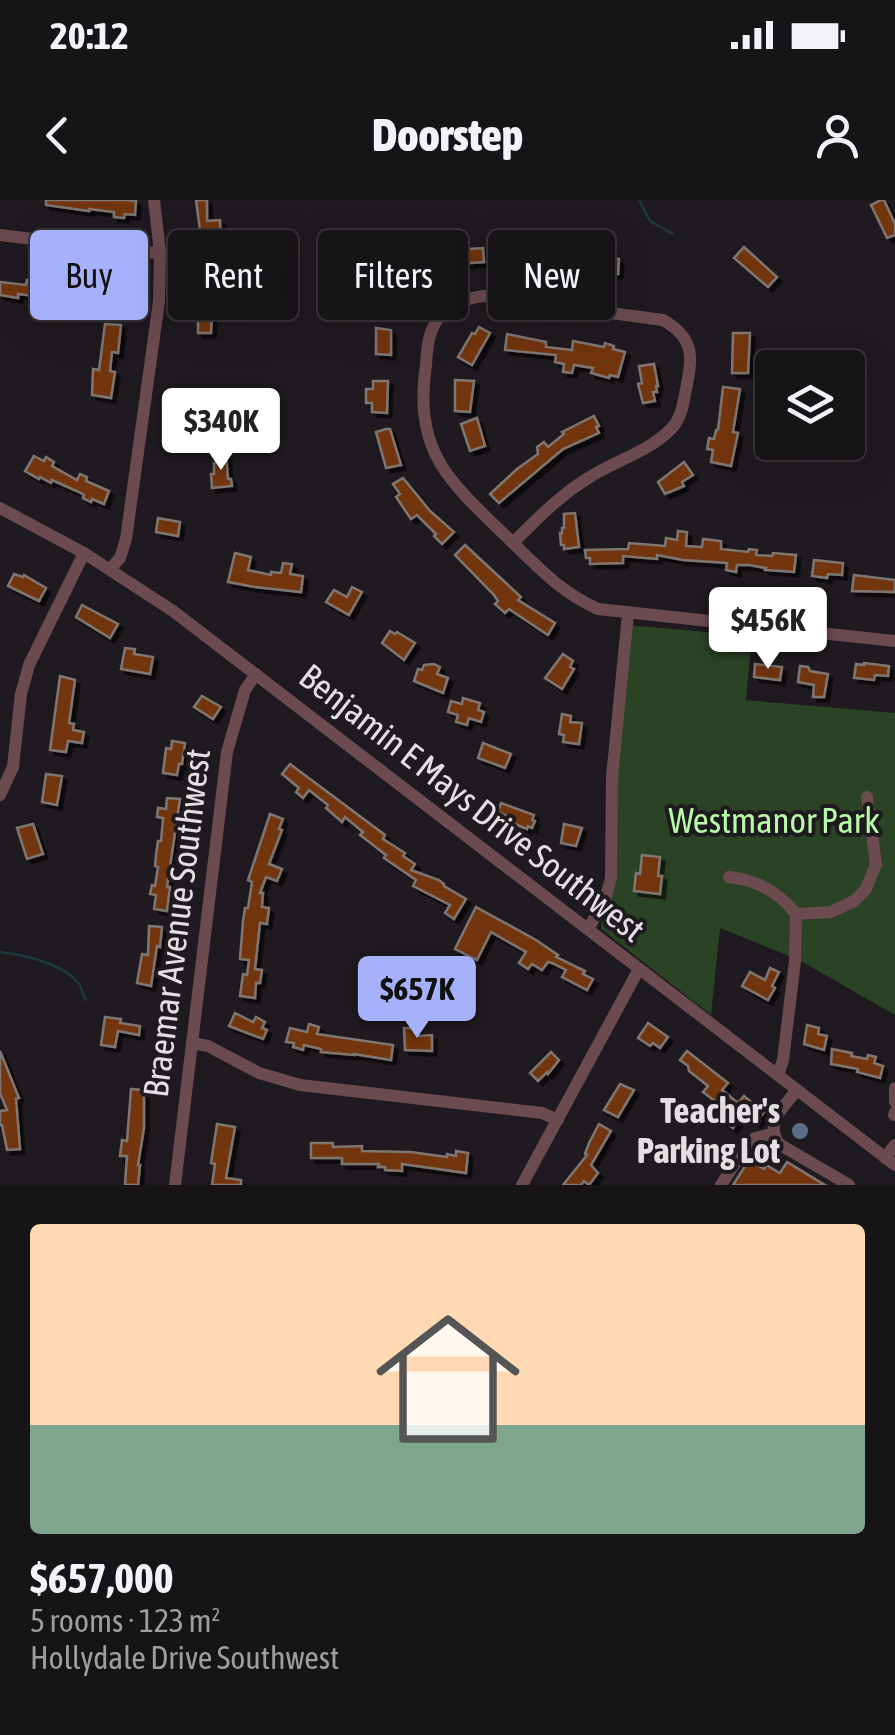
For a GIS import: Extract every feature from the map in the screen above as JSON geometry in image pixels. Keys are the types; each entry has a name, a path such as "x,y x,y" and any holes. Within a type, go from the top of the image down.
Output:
{"street":[{"path":"110,569 120,558 126,539 158,301 160,252 154,200"},
{"path":"0,235 160,252"},
{"path":"513,543 569,490 660,439 674,426 682,410 692,362 687,342 674,326 652,317 484,296 458,302 447,310 428,341 423,415 428,438 451,479 513,543 558,586 598,609 895,641"},
{"name":"Benjamin E Mays Drive Southwest","path":"0,508 84,553 173,611 890,1162"},
{"path":"0,796 13,768 21,694 29,665 84,553"},
{"path":"588,929 611,878 612,777 628,614"},
{"name":"Braemar Avenue Southwest","path":"175,1185 226,752 245,690 256,674"},
{"path":"796,914 831,912 854,901 866,889 876,864 867,797"},
{"path":"728,877 747,879 767,888 785,900 796,914 784,1060 778,1075"},
{"path":"522,1185 640,968"},
{"path":"192,1043 208,1046 259,1073 300,1085 542,1113 558,1120"},
{"path":"895,1088 895,1102"},
{"path":"797,1090 787,1114 772,1125 772,1134 779,1144 849,1185"},
{"path":"721,1185 755,1138 772,1134"},
{"path":"890,1162 895,1145"}],"green space":[{"name":"Westmanor Park","path":"626,625 752,636 746,700 895,713 895,1015 799,960 720,928 711,1015 601,929"}],"building":[{"path":"46,200 136,201 135,215 114,217 114,212 46,205"},
{"path":"196,200 207,200 207,221 220,220 220,230 200,230"},
{"path":"881,200 895,224 895,235 887,238 871,205"},
{"path":"744,247 777,277 768,287 734,258"},
{"path":"483,248 484,262 468,263 468,249"},
{"path":"30,280 30,295 0,295 0,282 26,285"},
{"path":"198,320 212,320 211,333 198,333"},
{"path":"105,324 121,325 118,353 112,352 110,371 115,372 111,398 92,395 93,369 99,370"},
{"path":"479,327 490,333 472,365 458,357"},
{"path":"376,328 391,330 391,355 376,354"},
{"path":"733,333 750,333 748,373 732,373"},
{"path":"507,334 546,342 546,347 572,350 573,341 604,347 605,343 625,352 618,377 609,378 591,373 593,368 574,365 572,373 563,372 564,364 555,362 556,355 505,350"},
{"path":"654,364 658,386 657,392 653,392 655,401 643,403 639,366"},
{"path":"455,380 474,381 470,412 455,411"},
{"path":"373,381 388,381 387,413 372,412 372,403 366,403 366,389 373,389"},
{"path":"723,387 740,389 733,432 738,433 731,466 711,462 713,450 707,449 709,438 714,439 718,430"},
{"path":"197,406 211,406 210,431 197,431"},
{"path":"594,416 599,433 563,449 499,503 490,494 538,454 537,447 544,442 548,447 562,432"},
{"path":"477,418 485,446 470,451 461,424"},
{"path":"390,429 401,465 386,468 376,432"},
{"path":"217,453 226,453 232,486 212,488"},
{"path":"34,456 44,461 46,457 54,462 52,466 77,480 80,474 87,477 86,481 109,491 104,504 92,499 91,502 79,492 25,471"},
{"path":"684,462 693,475 682,482 684,486 665,494 658,482"},
{"path":"403,478 430,511 454,532 442,544 417,515 411,519 396,497 400,494 393,484"},
{"path":"575,513 579,547 564,549 560,533 564,514"},
{"path":"158,518 180,522 178,536 156,532"},
{"path":"678,531 687,532 686,546 702,547 703,539 721,541 721,549 757,550 756,555 796,555 794,572 737,565 736,572 726,570 727,563 657,555 657,559 623,556 623,563 590,564 590,558 586,558 585,550 628,549 629,543 665,546 666,538 677,540"},
{"path":"465,545 521,597 518,600 555,623 548,635 495,604 498,601 494,595 455,555"},
{"path":"235,553 251,557 248,570 271,575 281,573 283,563 292,564 290,574 303,576 301,592 228,582"},
{"path":"814,560 843,563 842,575 812,576"},
{"path":"14,574 24,575 46,588 39,601 8,586"},
{"path":"854,575 895,580 895,592 852,591"},
{"path":"352,587 362,592 349,615 326,602 334,590 347,597"},
{"path":"82,605 118,624 110,638 76,617"},
{"path":"390,631 415,643 404,660 382,643"},
{"path":"125,648 153,657 150,674 121,669"},
{"path":"563,654 573,661 570,667 574,669 562,689 545,678"},
{"path":"434,664 440,667 437,674 448,678 443,693 414,681 418,669"},
{"path":"755,664 782,667 780,680 754,677"},
{"path":"856,664 889,666 888,676 875,675 874,680 854,678"},
{"path":"800,666 828,674 824,697 813,697 814,685 798,682"},
{"path":"60,676 75,680 69,723 74,724 73,730 84,732 82,743 68,741 66,752 50,750"},
{"path":"202,696 221,707 213,719 194,707"},
{"path":"463,698 480,703 478,710 484,712 481,722 469,718 467,725 456,722 458,715 448,712 451,701 462,704"},
{"path":"562,714 571,716 570,722 582,723 579,744 563,742 564,735 559,734"},
{"path":"172,741 185,743 177,775 163,773 166,748 171,749"},
{"path":"483,743 511,754 505,768 478,758"},
{"path":"290,764 385,835 383,839 415,864 411,870 439,880 466,899 454,919 445,913 450,905 413,886 416,880 384,858 386,855 360,835 363,832 345,817 342,822 309,790 303,798 296,792 299,788 282,774"},
{"path":"46,774 62,776 57,805 42,802"},
{"path":"167,798 180,799 167,911 154,909 156,895 150,894 152,885 155,886 156,855 161,841 163,818 157,817 158,808 166,809"},
{"path":"501,803 534,815 532,828 505,820 507,816 498,812"},
{"path":"270,814 283,819 269,864 282,869 277,881 266,877 260,893 262,907 269,908 267,924 260,923 255,969 262,970 255,998 240,996 249,960 240,959 243,921 252,882 248,880"},
{"path":"33,824 43,854 27,859 17,828"},
{"path":"564,824 582,828 576,846 561,843"},
{"path":"642,855 660,857 660,894 634,891"},
{"path":"476,907 585,971 583,974 593,979 587,990 562,977 566,970 552,963 548,962 542,970 532,964 528,969 519,963 526,952 491,932 477,960 455,949"},
{"path":"149,926 162,927 151,986 137,983 142,954 148,955"},
{"path":"770,968 779,972 768,1000 742,986 750,972 765,980"},
{"path":"432,989 450,1003 453,995 461,999 453,1015 427,996"},
{"path":"235,1013 253,1022 256,1017 265,1022 263,1039 229,1026"},
{"path":"105,1017 140,1026 139,1035 118,1031 115,1047 101,1045"},
{"path":"648,1023 668,1037 660,1048 638,1038"},
{"path":"309,1024 319,1027 317,1034 393,1045 391,1060 321,1052 304,1045 303,1050 286,1042 290,1028 307,1032"},
{"path":"807,1025 819,1028 818,1034 827,1036 824,1050 804,1044"},
{"path":"404,1028 417,1028 418,1036 432,1035 432,1051 405,1050"},
{"path":"832,1049 867,1059 868,1055 876,1057 874,1063 883,1066 880,1078 831,1064"},
{"path":"0,1051 19,1098 16,1099 20,1149 7,1150 0,1125 0,1111 7,1110 0,1093"},
{"path":"687,1051 728,1083 722,1090 738,1103 744,1096 764,1112 756,1123 743,1113 733,1128 723,1121 729,1112 703,1092 708,1086 680,1060"},
{"path":"551,1052 559,1060 538,1081 530,1073"},
{"path":"620,1084 634,1090 618,1117 604,1110"},
{"path":"131,1089 144,1090 138,1185 125,1185 127,1156 120,1156 122,1140 127,1141"},
{"path":"217,1124 235,1127 226,1178 241,1180 241,1185 212,1185"},
{"path":"599,1124 611,1131 591,1165 598,1173 589,1185 584,1181 581,1185 563,1185 587,1155"},
{"path":"311,1143 447,1157 456,1156 456,1151 468,1153 466,1173 402,1164 402,1171 385,1170 379,1164 342,1164 342,1158 311,1158"},
{"path":"749,1160 780,1173 787,1162 825,1185 733,1185"}],"waterway":[{"path":"639,200 650,221 673,234"},
{"path":"0,952 53,965 79,984 86,1000"}],"place":[{"name":"Teacher's Parking Lot","path":"800,1131"}]}
